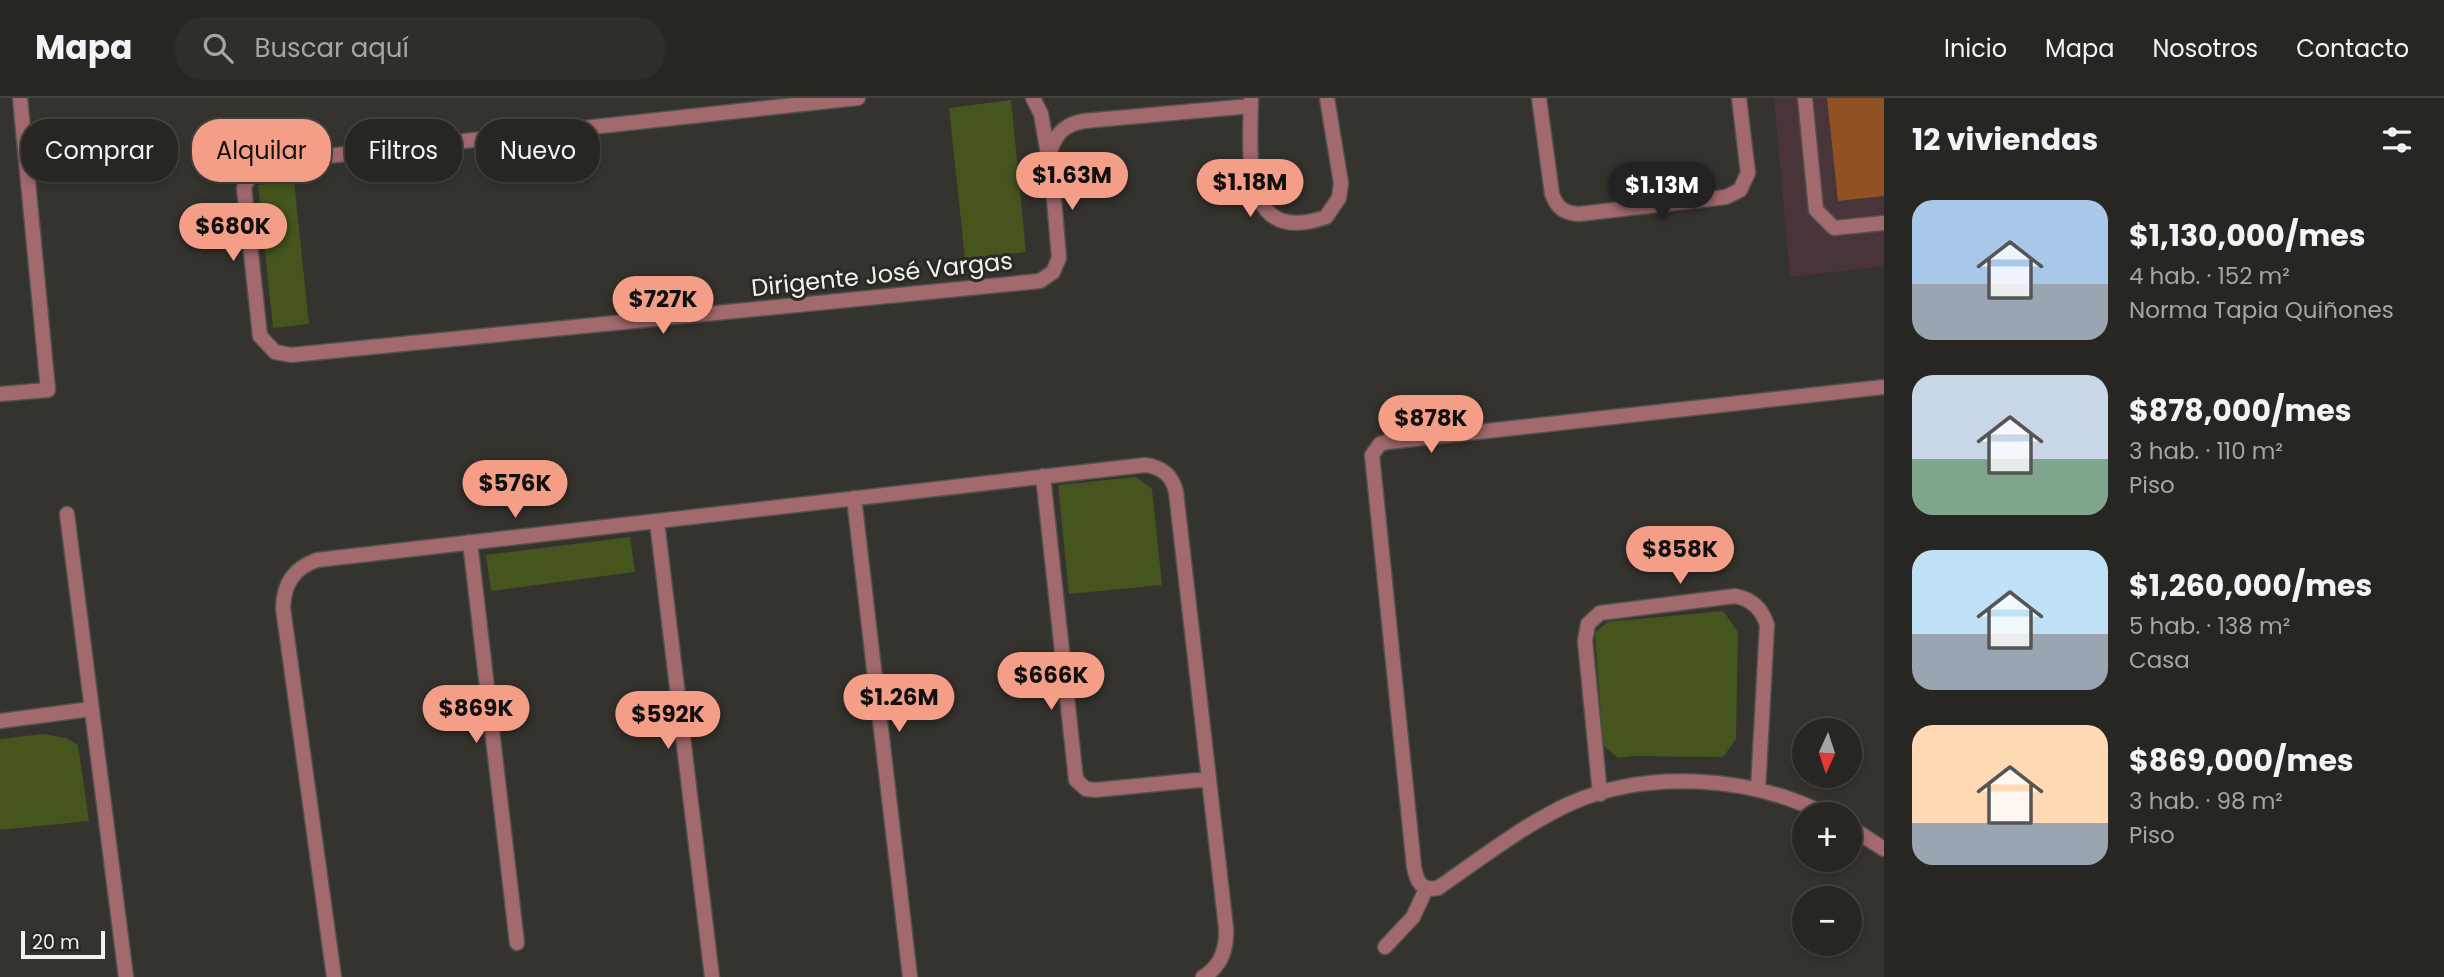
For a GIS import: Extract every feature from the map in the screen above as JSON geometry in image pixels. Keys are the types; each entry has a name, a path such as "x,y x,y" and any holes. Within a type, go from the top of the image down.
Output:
{"street":[{"path":"0,394 48,390 20,98"},
{"name":"Dirigente José Vargas","path":"858,98 263,163 247,178 244,188 260,336 269,348 291,355 1040,281 1053,272 1059,258 1044,126 1033,98"},
{"path":"1251,102 1251,163 1256,196 1268,213 1290,223 1301,223 1326,217 1339,198 1339,165 1327,98"},
{"path":"1539,98 1552,194 1555,203 1569,213 1726,197 1740,190 1748,173 1748,159 1739,98"},
{"path":"1805,98 1816,210 1834,228 1884,223"},
{"name":"Dirigente José Vargas","path":"1049,162 1053,142 1059,133 1074,123 1251,102"},
{"path":"1792,802 1758,790 1721,784 1684,782 1635,786 1571,804 1509,839 1438,888 1426,889 1420,886 1414,867 1372,455 1375,449 1387,442 1884,387"},
{"path":"334,977 283,608 286,586 299,569 317,560 1145,465 1160,468 1174,484 1209,779 1227,944 1217,965 1203,977"},
{"path":"1043,476 1076,780 1086,789 1095,790 1209,779"},
{"path":"854,498 909,977"},
{"path":"67,514 126,977"},
{"path":"657,522 712,977"},
{"path":"470,542 517,943"},
{"path":"1600,794 1586,641 1588,624 1600,613 1735,596 1744,598 1759,608 1768,625 1758,790"},
{"path":"0,721 91,709"},
{"path":"1862,835 1884,849"},
{"path":"1385,947 1413,917 1426,889"}],"shaded area":[{"path":"1774,98 1884,98 1884,266 1790,277"}],"green space":[{"path":"1011,100 1026,252 965,259 949,108"},
{"path":"294,182 309,324 273,328 258,185"},
{"path":"1136,477 1152,489 1162,585 1069,594 1058,485"},
{"path":"630,537 635,572 491,591 486,555"},
{"path":"1723,611 1738,632 1736,739 1723,757 1618,758 1603,745 1595,633 1607,622"},
{"path":"43,734 66,738 78,745 89,821 0,830 0,739"}],"building":[{"path":"1827,98 1884,98 1884,196 1838,201"}]}
